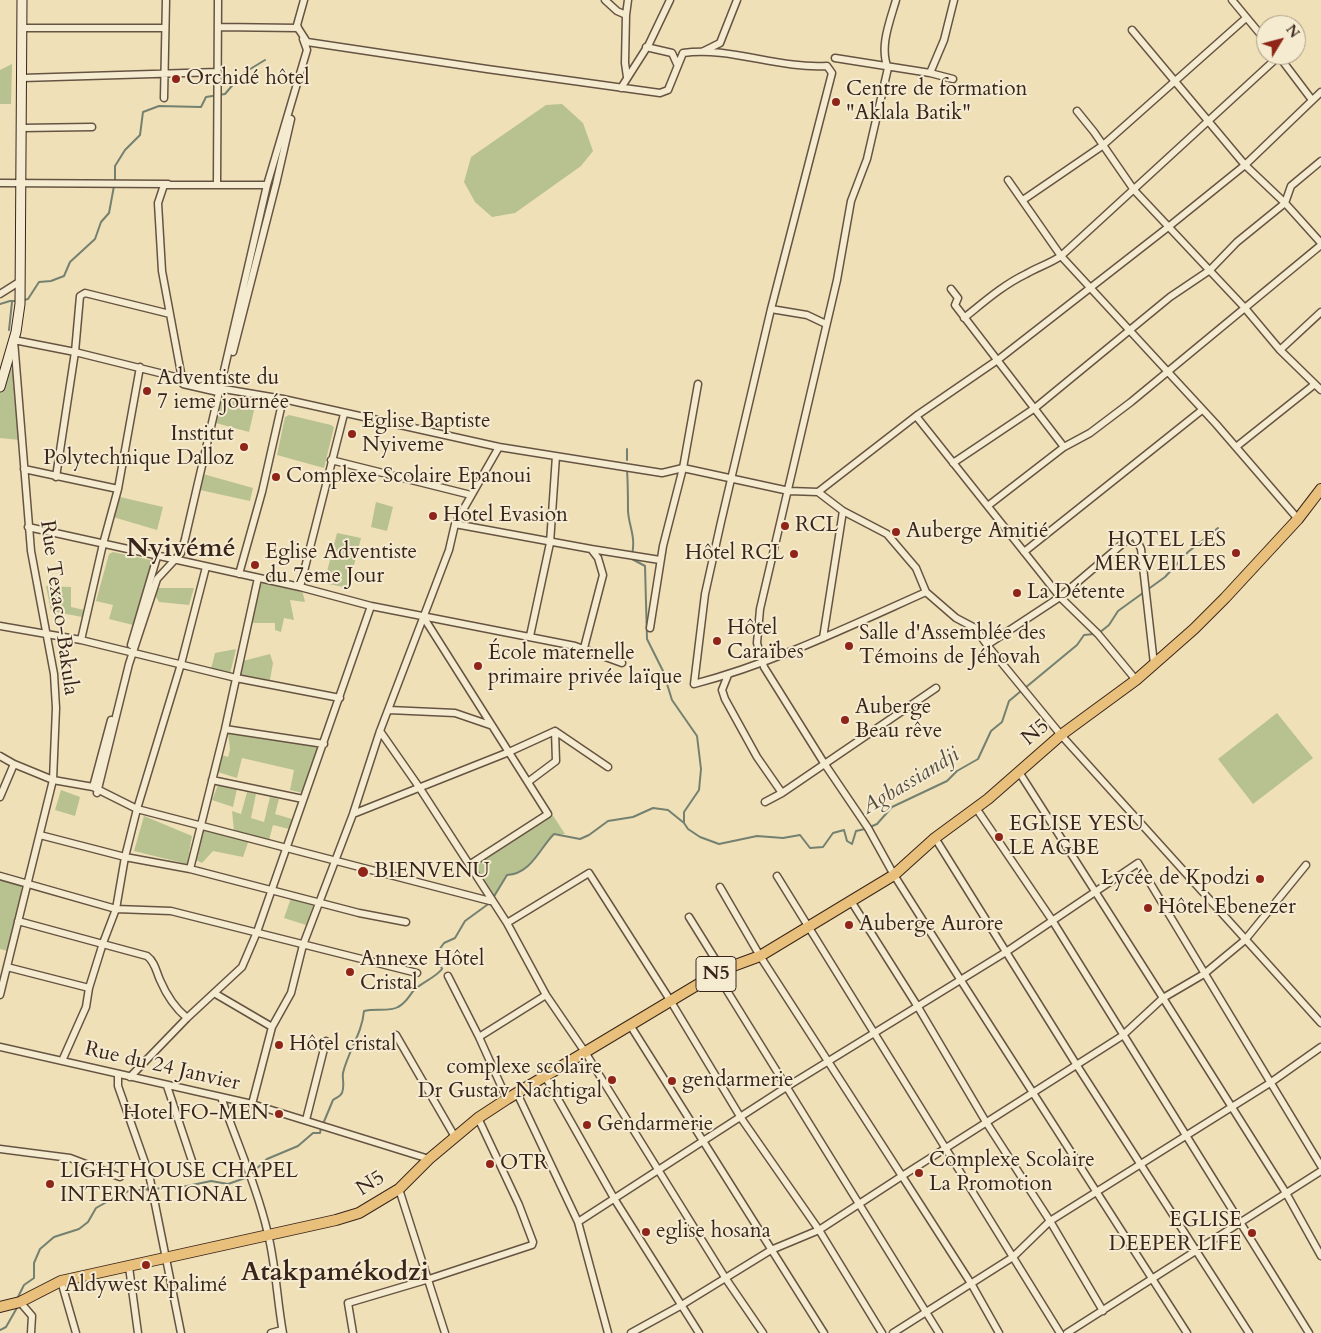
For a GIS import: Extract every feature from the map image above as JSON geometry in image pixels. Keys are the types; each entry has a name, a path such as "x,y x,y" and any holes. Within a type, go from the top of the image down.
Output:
{"main road":[{"path":"0,387 14,340 20,300 22,0"},
{"name":"N5","path":"0,1306 18,1302 61,1281 360,1213 399,1189 429,1158 478,1118 507,1099 670,1000 719,972 760,956 894,875 935,838 976,808 1061,735 1136,680 1154,664 1225,598 1320,493"}],"street":[{"path":"164,98 166,0"},
{"path":"217,184 218,0"},
{"path":"180,561 222,391 267,185 307,50 297,25 304,0"},
{"path":"605,0 616,11 626,15"},
{"path":"627,77 625,63 628,0"},
{"path":"621,88 646,48 670,0"},
{"path":"702,51 720,43 737,0"},
{"path":"896,0 885,41 883,58 888,68 867,158 851,201 837,280 760,609 757,636 763,662 824,763 868,828 894,875 1187,1333"},
{"path":"930,73 944,40 954,0"},
{"path":"1232,0 1256,30"},
{"path":"1023,200 1102,146 1246,18"},
{"path":"95,790 129,664 157,579 181,553 276,184 307,42 298,28 218,27"},
{"path":"22,28 165,28"},
{"path":"989,505 1064,447 1090,433 1131,402 1165,371 1321,244 1285,203 1245,166 1132,30"},
{"path":"307,42 621,88 665,92 668,90 683,53 702,51 800,67 827,66 832,73 771,309 705,594 694,684 728,675 763,662 823,638 926,592"},
{"path":"646,48 672,52 677,64"},
{"path":"835,58 888,68 930,73 953,79"},
{"path":"964,318 1004,287 1027,273 1047,266 1061,256 1267,65"},
{"path":"1286,65 1312,100"},
{"path":"22,78 218,72"},
{"path":"818,492 916,416 999,360 1245,166 1321,92"},
{"path":"1077,111 1134,190 1167,228 1210,270 1280,350 1321,390"},
{"path":"21,128 92,127"},
{"path":"953,462 1035,408 1170,298 1210,270 1237,242 1285,203 1291,186 1321,161"},
{"path":"1008,180 1061,256 1236,447 1298,519"},
{"path":"0,183 276,184"},
{"path":"267,185 164,186 158,203 162,271 183,384 283,399 499,447 662,473 683,468 788,491 818,492 843,511 887,534 916,568 926,592 956,618 971,624 1061,735 1321,1023"},
{"path":"157,212 160,255 180,377"},
{"path":"0,294 19,282"},
{"path":"951,289 958,298 955,305 964,318 999,360 1064,447"},
{"path":"56,477 75,352 80,296 83,293 170,314"},
{"path":"771,309 807,316 826,324"},
{"path":"1280,350 1321,312"},
{"path":"14,340 140,367 180,377 222,391"},
{"name":"Rue Texaco-Bakula","path":"0,995 53,780 56,708 54,674 28,527 14,340"},
{"path":"81,640 118,489 140,367"},
{"path":"650,628 660,560 683,468 698,384"},
{"path":"1236,447 1315,384"},
{"path":"239,574 262,492 283,399"},
{"path":"1024,552 1202,410"},
{"path":"300,587 344,414"},
{"path":"916,416 1060,596 1098,634 1136,680"},
{"path":"252,1104 272,1027 291,993 303,945 354,814 380,731 450,550 455,524 499,447"},
{"path":"530,636 550,543 556,456"},
{"path":"331,460 471,495"},
{"path":"24,469 118,489"},
{"path":"823,638 843,511"},
{"path":"455,524 550,543 660,560"},
{"path":"28,527 157,557 300,587 371,606 584,648 622,663"},
{"path":"987,645 1060,596 1134,534 1141,549 1154,664"},
{"path":"584,648 604,572 598,558 591,549"},
{"path":"95,790 128,654 157,557"},
{"path":"62,1061 86,1007 89,988 102,943 116,909 125,857 137,809 181,664 206,567"},
{"path":"190,869 225,729 258,578"},
{"path":"130,1077 187,1018 242,966 257,932 371,606"},
{"path":"424,617 490,725 548,814 469,865"},
{"path":"0,626 48,636 81,640 128,654 181,664 236,678 340,698"},
{"path":"728,675 722,690 725,699 757,757 782,793"},
{"path":"765,802 782,793 936,688"},
{"path":"389,710 455,713 490,725"},
{"path":"225,729 324,744"},
{"path":"380,731 419,787 491,902 507,923 546,995 660,1168 726,1279 763,1333"},
{"path":"354,814 555,732"},
{"path":"555,732 608,767"},
{"path":"528,782 556,761 555,732"},
{"path":"0,756 14,764 53,780 95,790 137,809 199,827 486,898 491,902"},
{"path":"0,795 14,764"},
{"path":"1019,772 1096,890 1286,1193 1321,1256"},
{"path":"212,780 303,799"},
{"path":"976,808 1052,920 1122,1036 1309,1333"},
{"path":"40,835 125,857 190,869 319,901 359,913 406,922"},
{"path":"935,838 1076,1064 1250,1333"},
{"path":"578,1222 615,1200 660,1168 702,1144 788,1086 1006,952 1138,863 1321,1166"},
{"path":"631,1333 726,1279 772,1250 818,1230 1122,1036 1163,998 1204,974 1245,940 1306,866"},
{"path":"507,923 589,873 670,1000 741,1118 818,1230 882,1333"},
{"path":"0,876 116,909 171,911 417,973"},
{"path":"777,876 1060,1333"},
{"path":"720,887 760,956 972,1285 999,1333"},
{"path":"851,901 918,1007 986,1122 1050,1221 1103,1311"},
{"path":"689,917 719,972 858,1205 940,1333"},
{"path":"18,921 142,953 152,959 160,980 174,1004 187,1018"},
{"path":"7,967 89,988"},
{"path":"448,976 479,1037 507,1099"},
{"path":"214,993 272,1027"},
{"path":"479,1037 546,995"},
{"path":"630,1025 702,1144 824,1333"},
{"path":"396,1035 456,1137"},
{"path":"306,1120 326,1041"},
{"name":"Rue du 24 Janvier","path":"0,1047 252,1104 429,1158"},
{"path":"893,1333 972,1285 1013,1256 1050,1221 1270,1083 1321,1047"},
{"path":"118,1075 118,1086 149,1174 181,1333"},
{"path":"545,1076 615,1200 680,1306 699,1333"},
{"path":"167,1086 194,1167"},
{"path":"517,1093 578,1222 608,1333"},
{"path":"220,1097 241,1155 251,1175 268,1235 282,1332 271,1333"},
{"path":"353,1333 348,1303 429,1279 529,1246 533,1242 519,1205 478,1118"},
{"path":"0,1150 70,1158 120,1177"},
{"path":"1067,1333 1321,1171"},
{"path":"399,1189 445,1333"},
{"path":"129,1267 138,1333"},
{"path":"61,1281 76,1333"},
{"path":"18,1302 32,1316 31,1333"}],"green space":[{"path":"12,64 11,104 0,104 0,70"},
{"path":"562,104 583,123 593,151 581,166 515,213 492,217 475,202 464,182 471,157 546,105"},
{"path":"7,364 15,374 20,440 0,438 0,393"},
{"path":"222,400 255,406 249,432 216,423"},
{"path":"289,415 334,427 324,468 277,455 285,417"},
{"path":"203,474 253,488 250,501 200,490"},
{"path":"120,497 163,507 157,530 113,517"},
{"path":"376,502 393,507 387,531 371,527"},
{"path":"337,533 361,538 348,588 324,583"},
{"path":"113,552 150,560 153,564 133,625 109,619 113,605 96,601 109,554"},
{"path":"263,583 302,590 305,602 290,600 294,620 284,618 281,632 275,630 275,623 251,623 259,586"},
{"path":"46,586 71,587 71,607 84,610 82,617 51,611"},
{"path":"151,588 194,588 189,605 159,602"},
{"path":"236,649 230,674 211,669 215,653"},
{"path":"270,654 273,663 270,680 239,675 243,661"},
{"path":"1277,713 1313,758 1253,804 1218,759"},
{"path":"228,732 320,746 303,793 290,790 294,770 242,758 237,778 218,772 222,755 228,757 230,749"},
{"path":"218,785 237,789 233,807 212,800"},
{"path":"61,790 80,797 75,816 55,810"},
{"path":"247,792 256,794 251,818 264,822 270,797 279,799 275,814 292,819 289,829 273,825 269,840 234,831 232,811 241,814"},
{"path":"552,814 565,834 554,834 528,865 515,874 507,875 494,895 474,864"},
{"path":"144,816 192,836 187,864 134,851"},
{"path":"206,828 249,840 243,857 213,851 202,863 196,860 202,831"},
{"path":"0,880 21,886 23,892 8,951 0,949"},
{"path":"291,898 314,903 306,925 284,918"}],"waterway":[{"path":"115,181 115,166 125,150 140,135 143,112 159,106 201,107 206,97 225,94 242,74 265,60"},
{"path":"24,300 28,299 39,282 51,281 64,276 70,262 95,239 101,222 109,213 114,186"},
{"path":"0,304 17,301"},
{"path":"9,330 12,302"},
{"path":"627,449 627,460"},
{"path":"627,470 628,511 633,537 632,555"},
{"name":"Agbassiandji","path":"1099,633 1109,625 1118,611 1165,577 1188,552 1218,528"},
{"path":"632,559 645,566 647,639 663,671 672,700 697,736 701,769 699,790 684,812 684,823"},
{"name":"Agbassiandji","path":"1025,688 1077,645 1084,635 1094,634"},
{"name":"Agbassiandji","path":"870,827 877,824 892,807 947,781 957,771 978,759 991,731 1002,722 1009,701 1021,691"},
{"name":"Agbassiandji","path":"493,898 507,875 515,874 528,866 554,834 580,839 589,835 608,821 633,817 653,808 668,810 684,823 688,829 700,837 719,844 757,836 783,838 800,835 810,848 823,847 833,833 844,830 847,841 852,844 856,831 865,829"},
{"name":"Agbassiandji","path":"323,1124 333,1100 342,1093 343,1073 361,1027 364,1011 390,1009 403,1004 414,990 442,969 438,957 439,950 444,943 455,938 465,921 491,902"},
{"name":"Agbassiandji","path":"252,1173 267,1159 298,1146 313,1133 320,1133 321,1128"},
{"name":"Agbassiandji","path":"17,1299 24,1285 34,1278 34,1263 40,1249 54,1237 79,1229 88,1222 96,1208 121,1194 129,1191 187,1186 211,1181 228,1184 248,1177"},
{"name":"Agbassiandji","path":"0,1330 6,1327 18,1306"}],"place":[{"name":"Orchidé hôtel","path":"176,79"},
{"name":"Centre de formation \"Aklala Batik\"","path":"836,102"},
{"name":"Adventiste du 7 ieme journée","path":"147,391"},
{"name":"Eglise Baptiste Nyiveme","path":"352,434"},
{"name":"Institut Polytechnique Dalloz","path":"244,447"},
{"name":"Complexe Scolaire Epanoui","path":"276,477"},
{"name":"Hotel Evasion","path":"433,516"},
{"name":"RCL","path":"785,526"},
{"name":"Auberge Amitié","path":"896,532"},
{"name":"HOTEL LES MERVEILLES","path":"1236,553"},
{"name":"Hôtel RCL","path":"794,554"},
{"name":"Eglise Adventiste du 7eme Jour","path":"255,565"},
{"name":"La Détente","path":"1017,593"},
{"name":"Hôtel Caraïbes","path":"717,641"},
{"name":"Salle d'Assemblée des Témoins de Jéhovah","path":"849,646"},
{"name":"École maternelle primaire privée laïque","path":"478,666"},
{"name":"Auberge Beau rêve","path":"845,720"},
{"name":"EGLISE YESU LE AGBE","path":"999,837"},
{"name":"BIENVENU","path":"363,872"},
{"name":"Lycée de Kpodzi","path":"1260,879"},
{"name":"Hôtel Ebenezer","path":"1148,908"},
{"name":"Auberge Aurore","path":"849,925"},
{"name":"Annexe Hôtel Cristal","path":"350,972"},
{"name":"Hôtel cristal","path":"279,1045"},
{"name":"complexe scolaire Dr Gustav Nachtigal","path":"612,1080"},
{"name":"gendarmerie","path":"672,1081"},
{"name":"Hotel FO-MEN","path":"279,1114"},
{"name":"Gendarmerie","path":"587,1125"},
{"name":"OTR","path":"490,1164"},
{"name":"Complexe Scolaire La Promotion","path":"919,1173"},
{"name":"LIGHTHOUSE CHAPEL INTERNATIONAL","path":"50,1184"},
{"name":"eglise hosana","path":"646,1232"},
{"name":"EGLISE DEEPER LIFE","path":"1252,1233"},
{"name":"Aldywest Kpalimé","path":"146,1265"}],"district":[{"name":"Nyivémé","path":"181,550"},
{"name":"Atakpamékodzi","path":"335,1274"}]}
